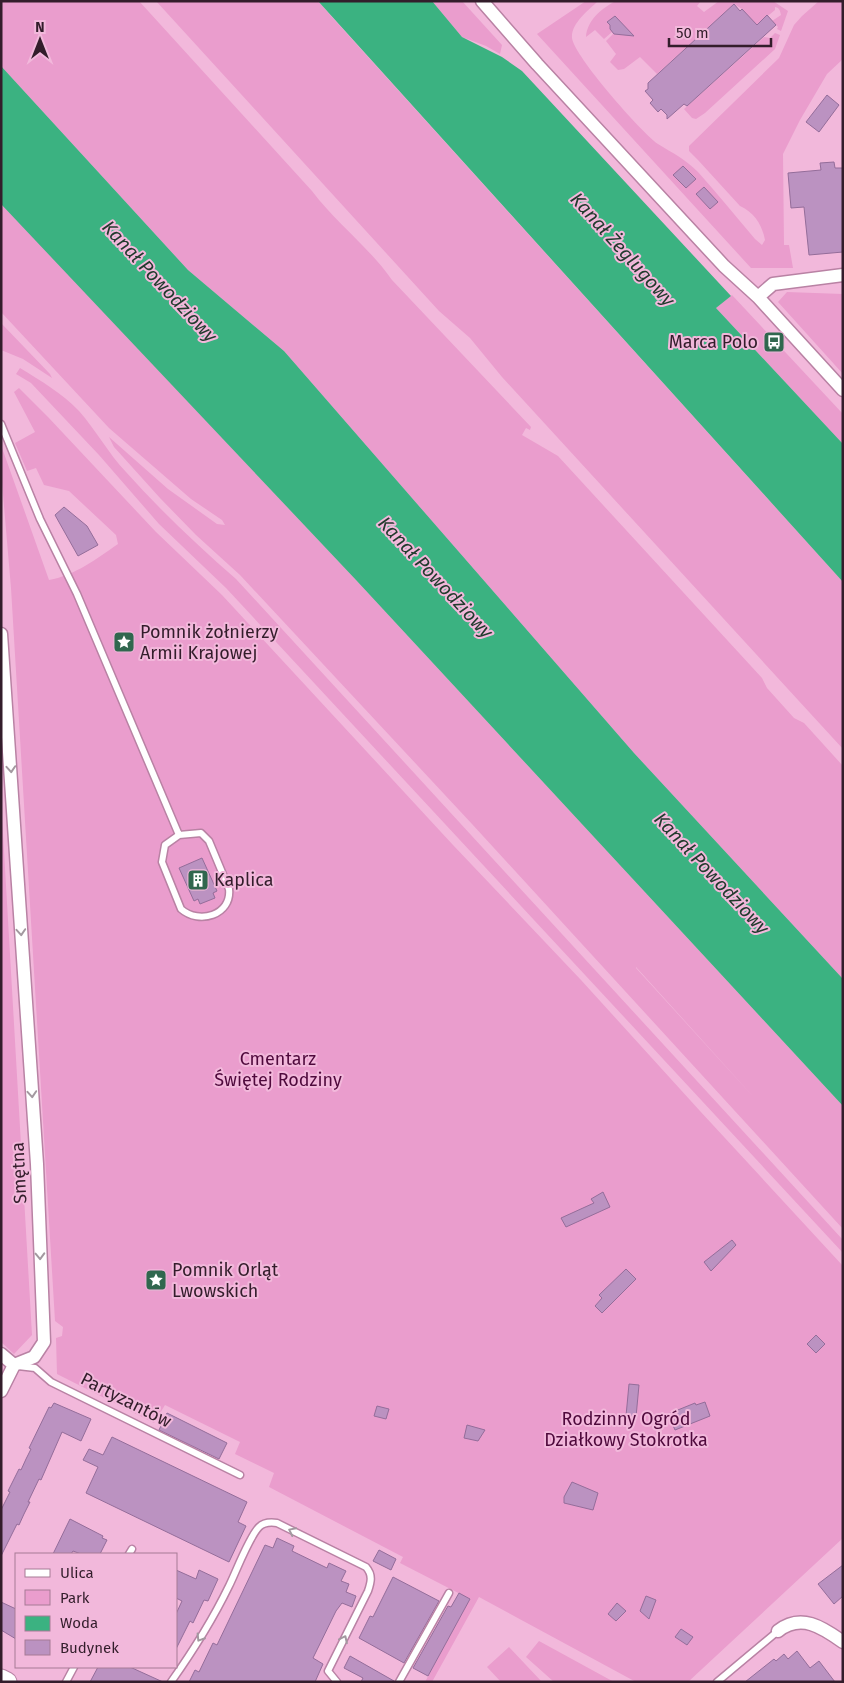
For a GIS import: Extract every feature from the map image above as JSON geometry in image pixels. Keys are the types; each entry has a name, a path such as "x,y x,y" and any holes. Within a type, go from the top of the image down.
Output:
{"street":[{"path":"482,1 537,64 711,252 758,297 843,390"},
{"path":"758,297 773,284 843,275"},
{"name":"Smętna","path":"1,634 36,1155 44,1342 34,1357 14,1365"},
{"name":"Partyzantów","path":"1,1354 14,1365"},
{"path":"1,1391 14,1365"},
{"path":"778,1631 792,1623 806,1622 819,1627 843,1642"},
{"path":"1,1678 7,1682"}],"lane":[{"path":"1,424 40,519 77,594 179,835"},
{"path":"201,833 208,841 228,889 229,896 224,908 213,915 197,917 187,914 181,908 162,862 165,845 179,835 201,833"},
{"name":"Partyzantów","path":"14,1365 35,1368 52,1382 240,1475"},
{"path":"172,1682 208,1625 255,1532 263,1523 270,1522 276,1523 366,1567 370,1572 371,1578 368,1591 328,1671 337,1682"},
{"path":"400,1682 449,1593"},
{"path":"717,1682 778,1631"},
{"path":"66,1682 73,1668"}],"green space":[{"path":"1,1 139,1 331,214 531,427 530,430 526,428 522,435 558,456 762,678 767,688 794,718 804,723 843,766 843,979 634,753 284,351 188,270 1,66"},
{"path":"156,1 318,1 843,582 843,749 502,377 470,338 439,311"},
{"path":"432,1 462,1 502,45 500,54 486,46 462,37"},
{"path":"586,1 598,1 577,22 572,32 572,38 584,60 609,93 638,125 658,144 693,167 762,245 765,240 757,220 750,212 740,206 689,151 689,146 779,58 794,25 802,16 819,1 843,1 843,59 827,74 783,154 784,245 789,245 793,268 751,268 537,34"},
{"path":"616,1 701,1 697,6 704,12 719,1 773,1 788,11 781,31 777,29 778,27 772,21 781,15 778,8 775,7 775,10 757,25 742,9 734,4 657,74 640,57 624,69 618,70 610,62 616,54 606,41 613,34 612,32 604,39 595,30 586,37 589,25 596,15"},
{"path":"775,33 780,35 775,49 705,113 696,119 692,118 684,109 764,37 770,38"},
{"path":"3,205 356,580 843,1106 843,1229 472,824 240,575 196,535 160,498 114,447 109,437 168,489 217,524 225,525 222,520 191,499 109,428 1,312 1,214","holes":["636,967 758,1102 636,968"]},
{"path":"787,292 843,294 843,374 778,302"},
{"path":"732,295 843,414 843,444 716,308"},
{"path":"1,323 52,378 23,359 1,350"},
{"path":"20,368 51,388 79,411 120,465 139,486 179,527 236,579 843,1240 843,1253 226,588 159,524 99,455 31,383 16,374"},
{"path":"19,388 156,532 222,595 453,845 581,980 843,1266 843,1538 688,1682 636,1682 479,1597 432,1682 425,1682 470,1599 400,1563 403,1557 269,1487 274,1473 235,1454 240,1442 165,1405 154,1423 57,1374 56,1338 62,1336 63,1327 55,1321 11,588 1,471 1,445 49,580 77,570 94,561 118,544 116,535 69,491 44,485 36,468 27,471 15,443 35,432 14,392"},
{"path":"1,799 32,1335 14,1354 1,1342"},
{"path":"539,1641 614,1682 554,1682 526,1657"},
{"path":"509,1647 542,1682 501,1682 487,1667"}],"water":[{"name":"Kanał Żeglugowy","path":"318,1 432,1 462,37 502,57 522,71 731,296 716,308 843,444 843,582"},
{"name":"Kanał Powodziowy","path":"1,66 188,270 284,351 634,753 843,979 843,1106 356,580 1,204"}],"building":[{"path":"734,4 740,11 742,9 757,25 767,15 776,25 687,106 684,104 667,119 667,115 661,109 658,112 650,103 653,100 645,91 648,89 648,83"},
{"path":"615,16 634,36 614,34 607,22"},
{"path":"827,95 839,105 819,132 806,122"},
{"path":"834,162 835,168 843,168 843,252 809,255 804,207 791,208 788,173 821,170 820,163"},
{"path":"683,166 696,179 686,188 673,175"},
{"path":"704,187 718,202 710,209 696,194"},
{"path":"64,507 87,526 98,545 78,556 55,515"},
{"name":"Kaplica","path":"202,858 217,891 213,893 215,898 200,904 198,899 194,901 179,868"},
{"path":"603,1192 610,1207 566,1227 561,1218 594,1203 591,1199"},
{"path":"732,1240 736,1245 711,1271 704,1262"},
{"path":"626,1269 636,1279 602,1313 595,1306 602,1298 599,1295"},
{"path":"816,1335 825,1344 816,1353 807,1344"},
{"path":"629,1384 639,1385 636,1417 626,1416"},
{"path":"705,1402 710,1416 675,1430 668,1414 695,1403 696,1405"},
{"path":"54,1403 91,1419 81,1441 62,1432 19,1525 17,1524 1,1556 1,1510 10,1492 8,1491 19,1469 21,1470 31,1449 29,1448 49,1407 51,1408"},
{"path":"377,1406 389,1409 386,1419 374,1416"},
{"path":"167,1413 227,1443 219,1459 159,1430"},
{"path":"467,1425 485,1430 478,1441 464,1438"},
{"path":"112,1437 247,1502 238,1522 246,1526 229,1562 86,1493 98,1467 83,1460 89,1449 103,1455"},
{"path":"572,1482 598,1493 593,1510 564,1503 564,1497"},
{"path":"70,1519 103,1536 102,1538 107,1540 100,1553 78,1553 73,1551 72,1553 53,1553"},
{"path":"277,1538 294,1546 292,1551 327,1568 329,1563 346,1571 341,1581 349,1584 346,1592 356,1596 352,1607 342,1603 336,1611 313,1658 323,1664 315,1682 189,1682 195,1670 199,1672 213,1643 217,1645 265,1545 273,1548"},
{"path":"379,1550 396,1559 391,1570 373,1561"},
{"path":"843,1565 843,1596 834,1604 818,1584"},
{"path":"199,1570 218,1579 208,1601 204,1600 193,1623 190,1621 178,1645 178,1610 182,1601 178,1599 178,1571 196,1579"},
{"path":"393,1577 439,1601 404,1663 359,1638 370,1616 373,1617"},
{"path":"459,1593 470,1599 428,1676 413,1668 448,1606 451,1607"},
{"path":"646,1596 656,1600 649,1619 640,1611"},
{"path":"1,1602 15,1609 15,1638 1,1630"},
{"path":"617,1603 626,1611 616,1621 608,1614"},
{"path":"681,1629 693,1637 687,1645 675,1637"},
{"path":"797,1651 810,1668 819,1661 835,1682 745,1682 774,1659 776,1661 784,1654 788,1659"},
{"path":"350,1656 394,1682 361,1682 363,1678 344,1668"},
{"path":"97,1668 132,1668 163,1682 90,1682"}],"place":[{"name":"Marca Polo","path":"774,342"},
{"name":"Pomnik żołnierzy Armii Krajowej","path":"124,642"},
{"name":"Kaplica","path":"198,880"},
{"name":"Pomnik Orląt Lwowskich","path":"156,1280"}],"park label":[{"name":"Cmentarz Świętej Rodziny","path":"278,1069"},
{"name":"Rodzinny Ogród Działkowy Stokrotka","path":"626,1429"}]}
